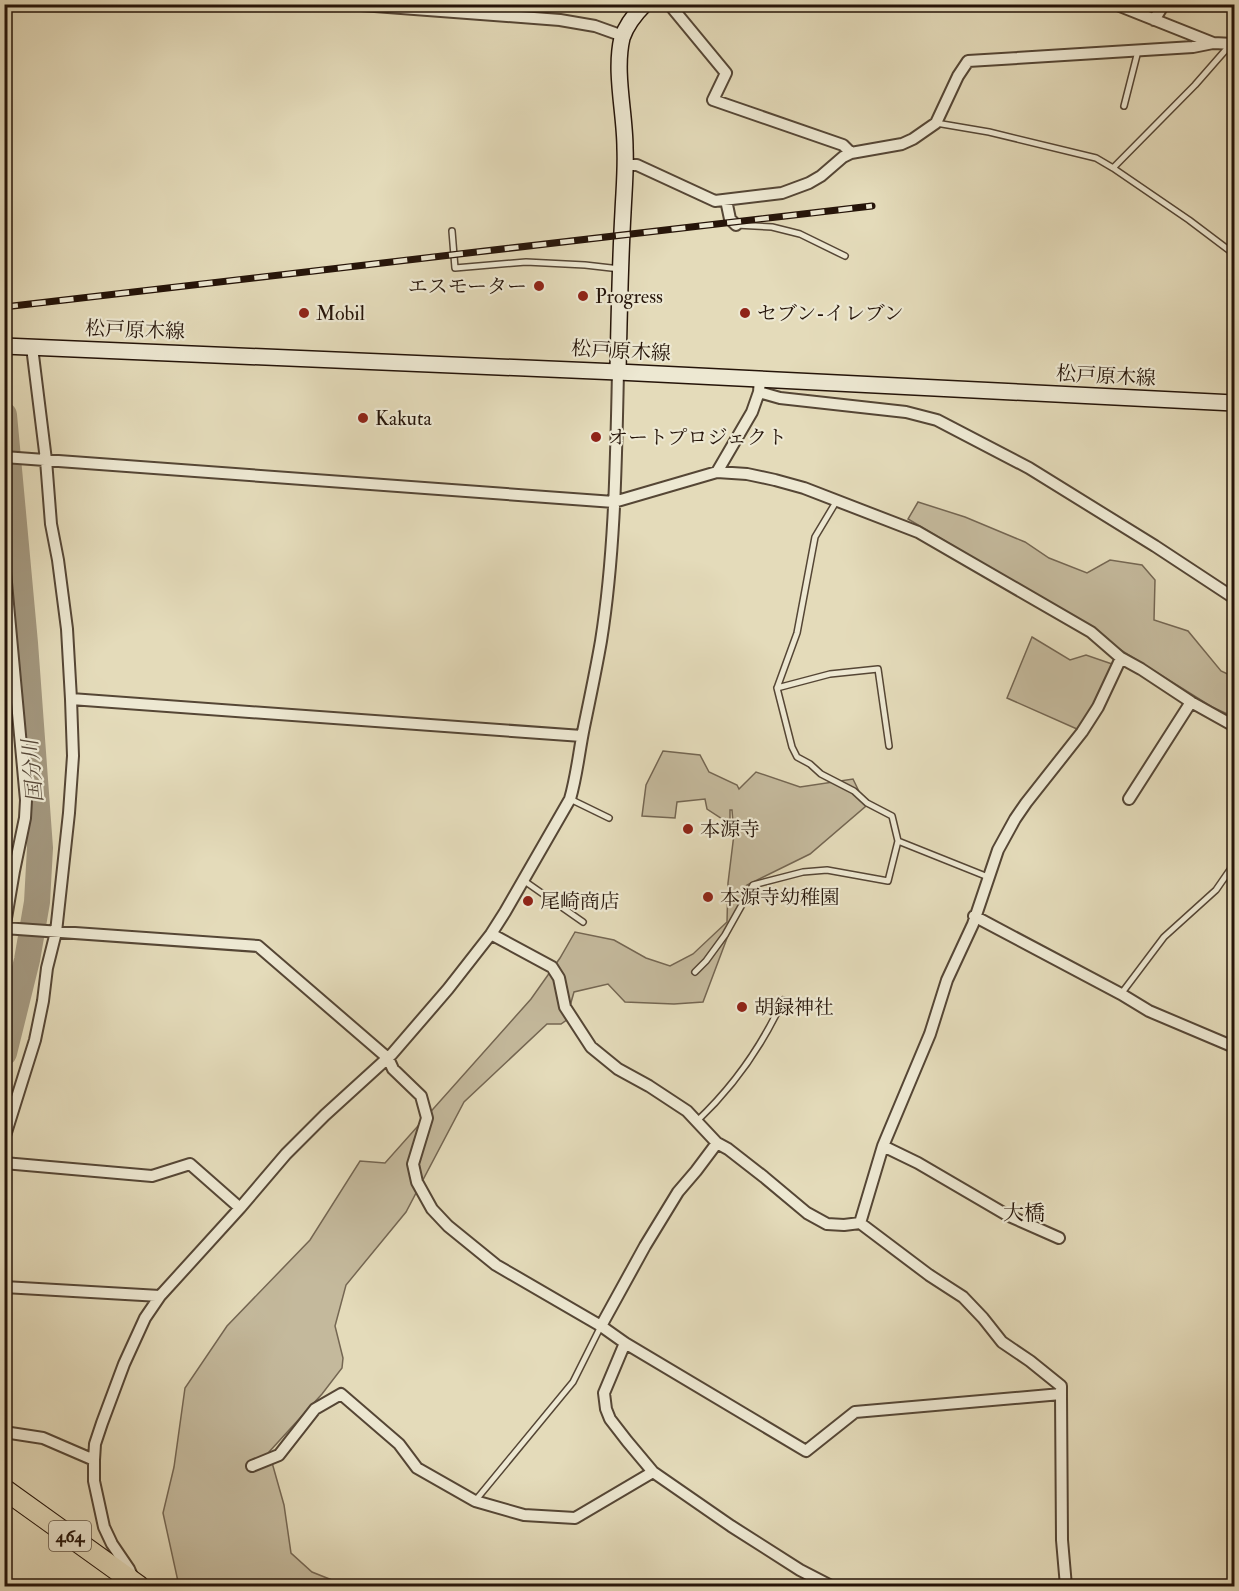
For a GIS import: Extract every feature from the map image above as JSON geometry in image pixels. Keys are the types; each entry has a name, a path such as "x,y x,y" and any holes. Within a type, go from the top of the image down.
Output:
{"highway":[{"name":"464","path":"4,1489 136,1586"}],"main road":[{"path":"618,372 626,165 620,67 623,36 629,23 645,4"},
{"name":"松戸原木線","path":"4,346 618,372 760,386 1234,403"}],"street":[{"path":"348,4 560,20 595,26 623,36"},
{"path":"669,4 726,73 713,100 843,146 851,153"},
{"path":"1115,4 1213,43"},
{"path":"1154,20 1164,4"},
{"path":"626,165 637,165 715,201 782,193 821,176 851,153 902,144 936,123 958,76 968,61 1233,43"},
{"path":"726,200 730,219 736,225"},
{"path":"4,1139 35,1040 43,1000 69,813 72,756 66,629 58,560 51,524 46,460 32,347"},
{"path":"136,1586 129,1569 112,1544 104,1527 94,1481 94,1460 95,1444 102,1423 124,1364 145,1318 160,1296 286,1154 388,1058 447,989 490,934 570,799 601,642 608,585 614,502 618,372"},
{"path":"717,472 752,412 760,386 780,398 906,412 937,420 1029,468 1234,598"},
{"path":"4,457 614,502 717,472 747,474 775,480 804,488 836,502 918,531 1091,632 1121,658 1234,726"},
{"path":"4,561 26,800 7,929 258,946 388,1058 393,1069 421,1096 427,1118 413,1164 417,1182 432,1209 448,1226 496,1265 806,1451 855,1412 1061,1394"},
{"path":"860,1223 883,1146 930,1034 947,980 973,924 998,850 1015,819 1082,732 1098,707 1121,658"},
{"path":"71,699 582,736"},
{"path":"1129,799 1191,702"},
{"path":"974,916 1149,1011 1234,1047"},
{"path":"490,934 552,967 559,978 565,1007 591,1047 618,1070 649,1086 687,1111 717,1143 728,1149 807,1213 826,1224 860,1223 929,1275 963,1297 1002,1342 1061,1386 1062,1540 1066,1587"},
{"path":"601,1326 678,1192 717,1143"},
{"path":"883,1146 918,1163 1007,1215 1059,1238"},
{"path":"4,1163 152,1176 190,1164 240,1208"},
{"path":"4,1287 160,1296"},
{"path":"625,1343 604,1393 606,1409 610,1419 653,1472 741,1533 831,1587"},
{"path":"252,1466 279,1455 315,1409 340,1395 399,1444 417,1467 475,1501 524,1515 575,1518 653,1472"},
{"path":"4,1432 43,1438 94,1460"}],"lane":[{"path":"1113,168 1233,43"},
{"path":"1124,106 1138,51"},
{"path":"936,123 988,132 1096,158 1189,220 1234,254"},
{"path":"736,225 772,227 800,234 844,256"},
{"path":"452,231 455,268 526,262 621,269"},
{"path":"696,972 725,935 753,885 803,872 827,870 888,881 898,841 892,816 867,803 854,791 821,774 810,764 798,758 792,747 777,688 797,633 815,537 836,502"},
{"path":"777,688 830,674 878,669 889,746"},
{"path":"570,799 609,818"},
{"path":"898,841 988,877"},
{"path":"1121,994 1164,937 1216,890 1234,864"},
{"path":"523,880 583,922"},
{"path":"697,1121 710,1109 750,1060 771,1026 783,1000"},
{"path":"475,1501 573,1382 601,1326"}],"shaded area":[{"path":"918,502 965,517 1025,542 1049,558 1087,573 1110,560 1142,565 1155,580 1154,620 1188,631 1221,671 1234,677 1234,717 1212,707 1024,588 908,519"},
{"path":"1032,637 1070,660 1086,655 1112,664 1089,713 1077,729 1007,698"},
{"path":"663,751 700,755 709,772 737,785 739,789 756,772 800,787 853,779 866,806 810,854 747,885 703,1002 674,1004 625,1002 608,984 574,992 568,1019 561,1024 547,1024 464,1102 406,1212 346,1285 335,1326 343,1358 342,1368 322,1394 269,1452 284,1505 291,1553 312,1572 347,1586 179,1586 163,1513 174,1467 185,1388 227,1326 310,1240 360,1161 385,1163 531,999 575,932 614,940 646,958 670,966 693,954 727,922 728,883 734,834 732,810 730,810 730,836 722,833 722,819 707,809 705,799 677,802 675,818 642,816 646,785"}],"waterway":[{"name":"国分川","path":"4,415 25,643 40,848 37,902 27,960 4,1053"}],"railway":[{"path":"4,307 872,206"}],"place":[{"name":"エスモーター","path":"539,286"},
{"name":"Progress","path":"583,296"},
{"name":"Mobil","path":"304,313"},
{"name":"セブン-イレブン","path":"745,313"},
{"name":"Kakuta","path":"363,418"},
{"name":"オートプロジェクト","path":"596,437"},
{"name":"本源寺","path":"688,829"},
{"name":"本源寺幼稚園","path":"708,897"},
{"name":"尾崎商店","path":"528,901"},
{"name":"胡録神社","path":"742,1007"}],"district":[{"name":"大橋","path":"1024,1213"}]}
